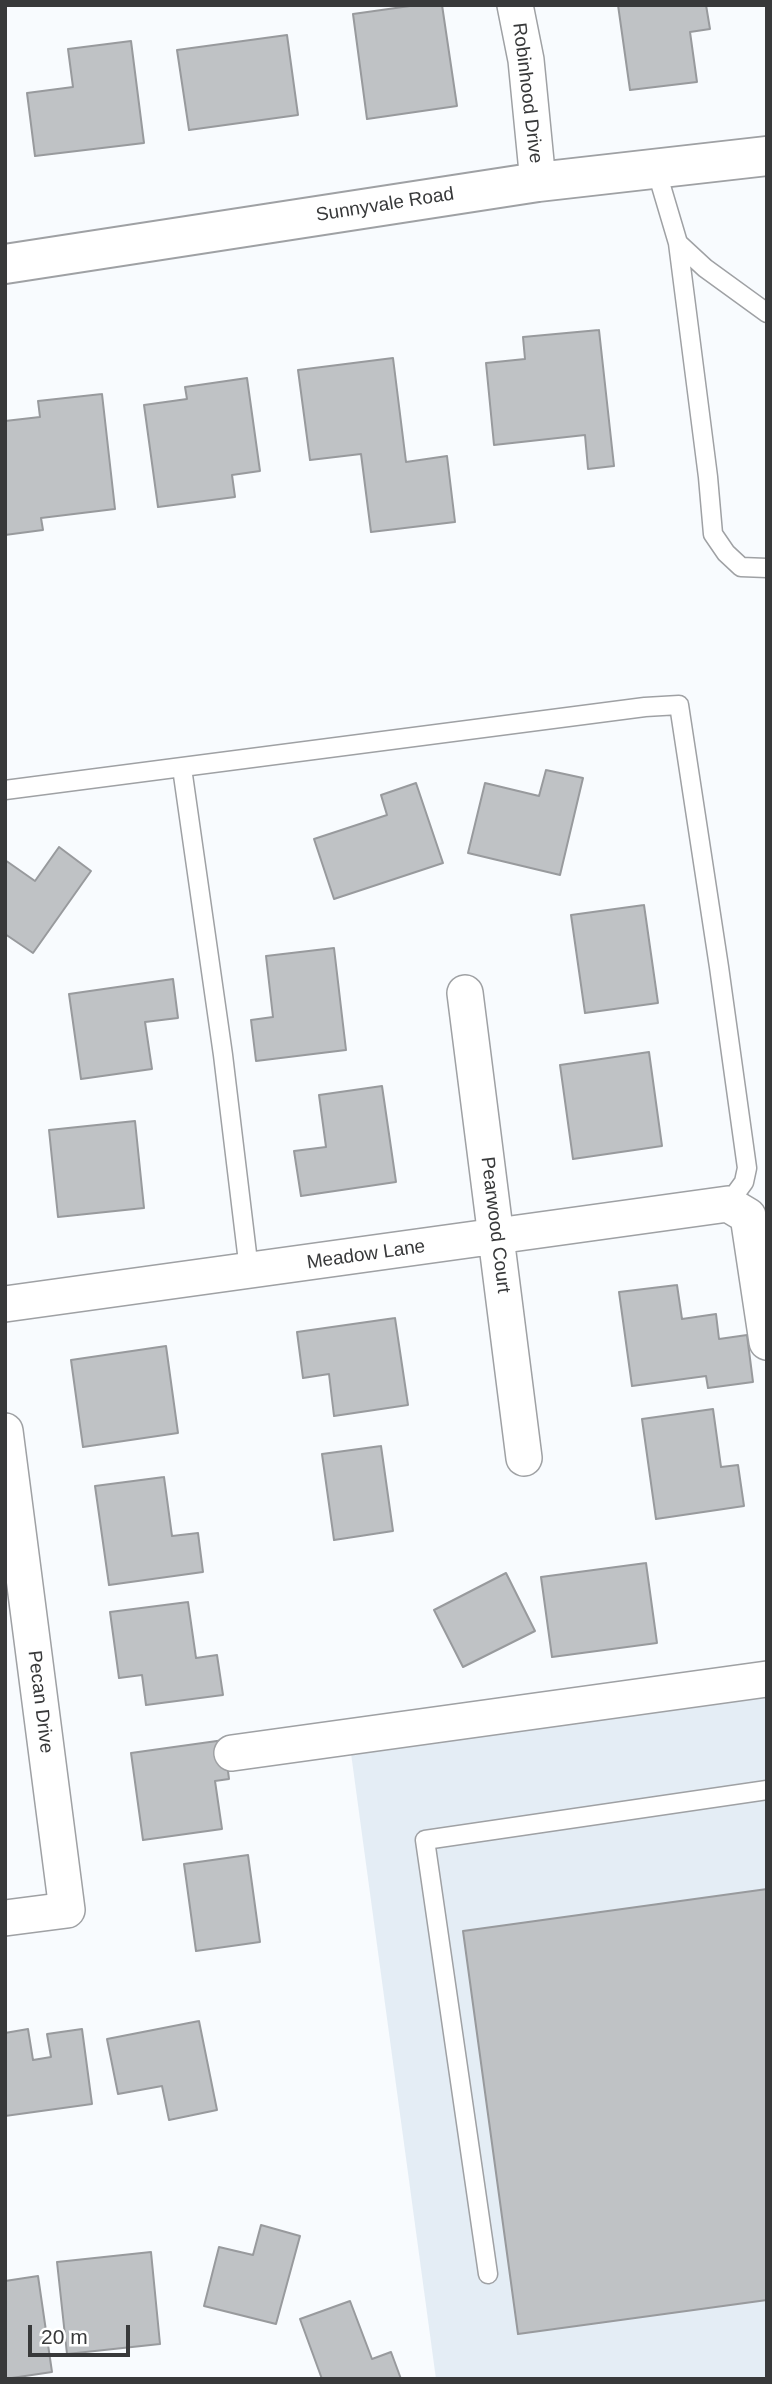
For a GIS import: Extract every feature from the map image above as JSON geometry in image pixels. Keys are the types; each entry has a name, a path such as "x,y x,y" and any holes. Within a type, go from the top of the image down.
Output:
{"street":[{"name":"Robinhood Drive","path":"515,5 526,60 538,182"},
{"name":"Sunnyvale Road","path":"5,264 538,182 767,156"},
{"name":"Pearwood Court","path":"465,993 524,1458"},
{"name":"Meadow Lane","path":"5,1304 728,1204"},
{"path":"728,1204 748,1216 767,1342"},
{"name":"Pecan Drive","path":"5,1431 67,1910 5,1918"},
{"path":"232,1753 767,1679"}],"lane":[{"path":"656,169 678,243 713,534 726,553 741,567 767,568"},
{"path":"678,243 705,268 767,313"},
{"path":"5,790 645,707 679,705 747,1168 744,1182 728,1204"},
{"path":"182,768 223,1055 249,1270"},
{"path":"488,2274 425,1840 767,1790"}],"shaded area":[{"path":"767,1689 767,2379 436,2379 350,1746"}],"building":[{"path":"417,5 442,5 457,106 367,119 353,14"},
{"path":"618,5 706,5 710,29 690,32 697,82 630,90"},
{"path":"287,35 298,115 189,130 177,50"},
{"path":"131,41 144,143 35,156 27,93 73,87 68,49"},
{"path":"599,330 614,466 588,469 585,435 494,445 486,363 525,359 523,337"},
{"path":"393,358 406,462 447,456 455,522 371,532 361,454 310,460 298,370"},
{"path":"247,378 260,471 232,475 235,497 158,507 144,405 187,399 185,387"},
{"path":"102,394 115,509 41,518 43,530 5,535 5,421 40,417 38,401"},
{"path":"546,770 583,778 560,875 468,853 485,783 539,796"},
{"path":"416,783 443,863 334,899 314,839 387,815 381,795"},
{"path":"59,847 91,871 33,953 5,934 5,860 35,881"},
{"path":"644,905 658,1003 585,1013 571,915"},
{"path":"334,948 346,1050 256,1061 251,1020 273,1017 266,956"},
{"path":"173,979 178,1018 145,1022 152,1069 81,1079 69,994"},
{"path":"649,1052 662,1146 573,1159 560,1065"},
{"path":"382,1086 396,1182 301,1196 294,1151 326,1147 319,1095"},
{"path":"135,1121 144,1208 58,1217 49,1130"},
{"path":"677,1285 682,1319 716,1314 719,1339 747,1335 753,1382 708,1388 706,1376 632,1386 619,1292"},
{"path":"395,1318 408,1405 334,1416 329,1374 303,1378 297,1332"},
{"path":"166,1346 178,1433 83,1447 71,1360"},
{"path":"713,1409 721,1467 738,1465 744,1506 656,1519 642,1419"},
{"path":"381,1446 393,1531 334,1540 322,1454"},
{"path":"164,1477 172,1536 198,1533 203,1572 109,1585 95,1486"},
{"path":"646,1563 657,1643 552,1657 541,1577"},
{"path":"506,1573 535,1631 463,1667 434,1610"},
{"path":"188,1602 196,1658 217,1655 223,1695 146,1705 142,1675 119,1678 110,1612"},
{"path":"224,1740 229,1779 215,1781 222,1829 143,1840 131,1753"},
{"path":"248,1855 260,1942 196,1951 184,1864"},
{"path":"767,1889 767,2300 518,2334 463,1931"},
{"path":"199,2021 217,2110 169,2120 162,2086 118,2094 107,2039"},
{"path":"28,2029 33,2060 51,2057 47,2034 82,2029 92,2104 5,2116 5,2033"},
{"path":"261,2225 300,2236 276,2324 204,2306 219,2247 253,2255"},
{"path":"151,2252 160,2344 67,2354 57,2262"},
{"path":"38,2276 52,2372 5,2379 5,2281"},
{"path":"350,2301 372,2359 391,2352 401,2379 322,2379 300,2319"}]}
